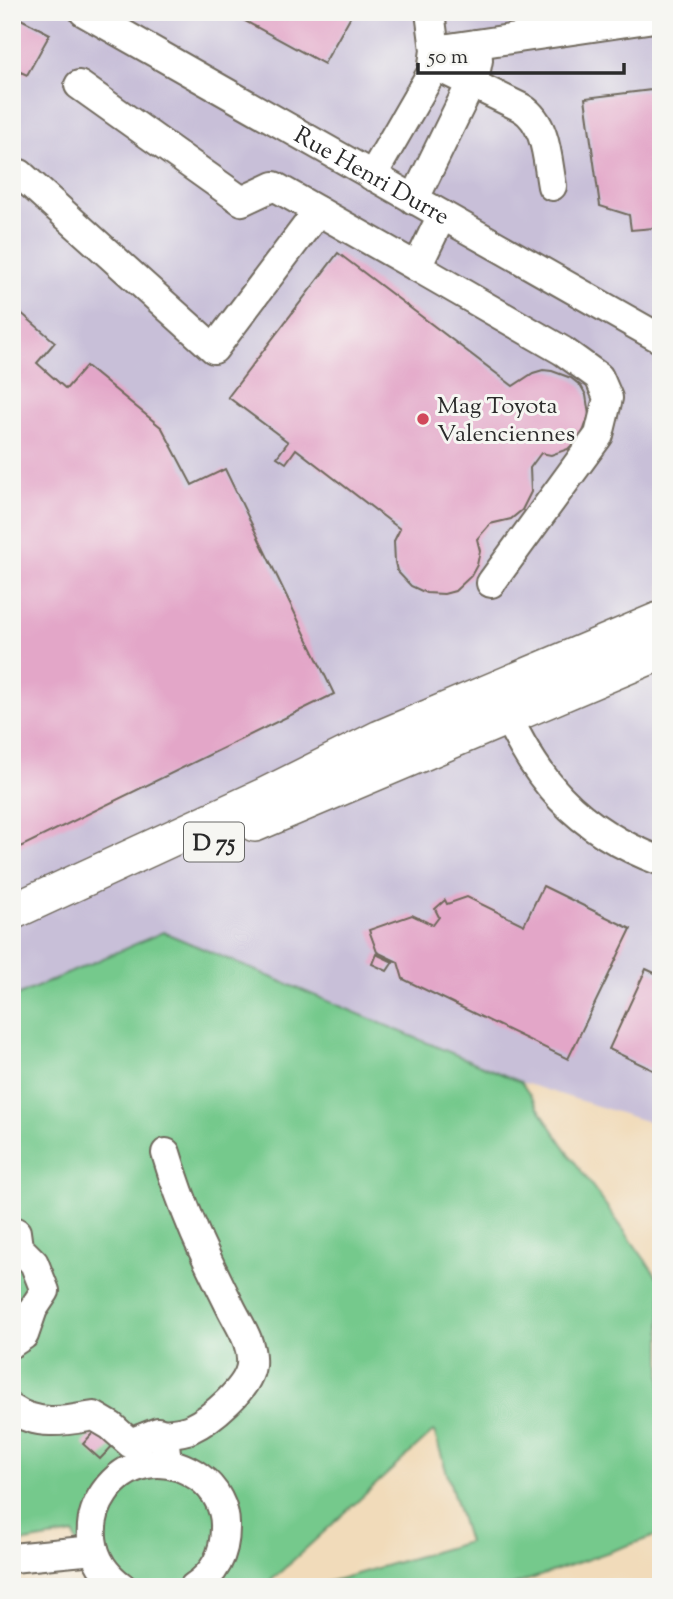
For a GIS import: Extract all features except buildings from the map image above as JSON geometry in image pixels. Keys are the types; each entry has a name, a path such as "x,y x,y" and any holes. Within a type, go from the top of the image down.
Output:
{"main road":[{"name":"D 75","path":"12,932 501,703 661,619"},
{"name":"D 75","path":"12,912 267,795 372,741 661,652"}],"street":[{"name":"Rue Henri Durre","path":"84,12 661,340"},
{"path":"372,176 435,58 430,12"},
{"path":"435,58 477,44 661,17"},
{"path":"414,200 471,83 477,68 477,44"},
{"path":"435,58 471,83 522,108 535,118 542,135 552,186"},
{"path":"79,85 242,201 274,186 562,351 599,377 608,398 599,435 491,583"},
{"path":"20,174 214,349 318,211"},
{"path":"417,267 442,215"},
{"path":"501,703 536,769 566,805 616,842 661,860"},
{"path":"12,1409 37,1421 62,1422 94,1416 111,1426 130,1443 158,1432 164,1434 190,1430 232,1398 245,1381 251,1365 247,1335 196,1235 166,1153"},
{"path":"12,1343 24,1335 33,1310 45,1291 34,1263 18,1247 16,1231"},
{"path":"164,1434 167,1463"},
{"path":"122,1587 104,1570 94,1550 92,1528 96,1506 107,1487 124,1472 145,1464 167,1463 188,1469 206,1482 220,1500 226,1522 225,1544 217,1564 202,1582 194,1587"},
{"path":"12,1558 94,1550"}],"shaded area":[{"path":"12,12 661,12 661,1126 521,1082 163,932 12,998"}],"green space":[{"path":"163,932 521,1082 661,1282 661,1534 508,1587 311,1587 468,1542 434,1431 264,1587 88,1587 74,1534 12,1544 12,998"}],"place":[{"name":"Mag Toyota Valenciennes","path":"423,419"}]}
